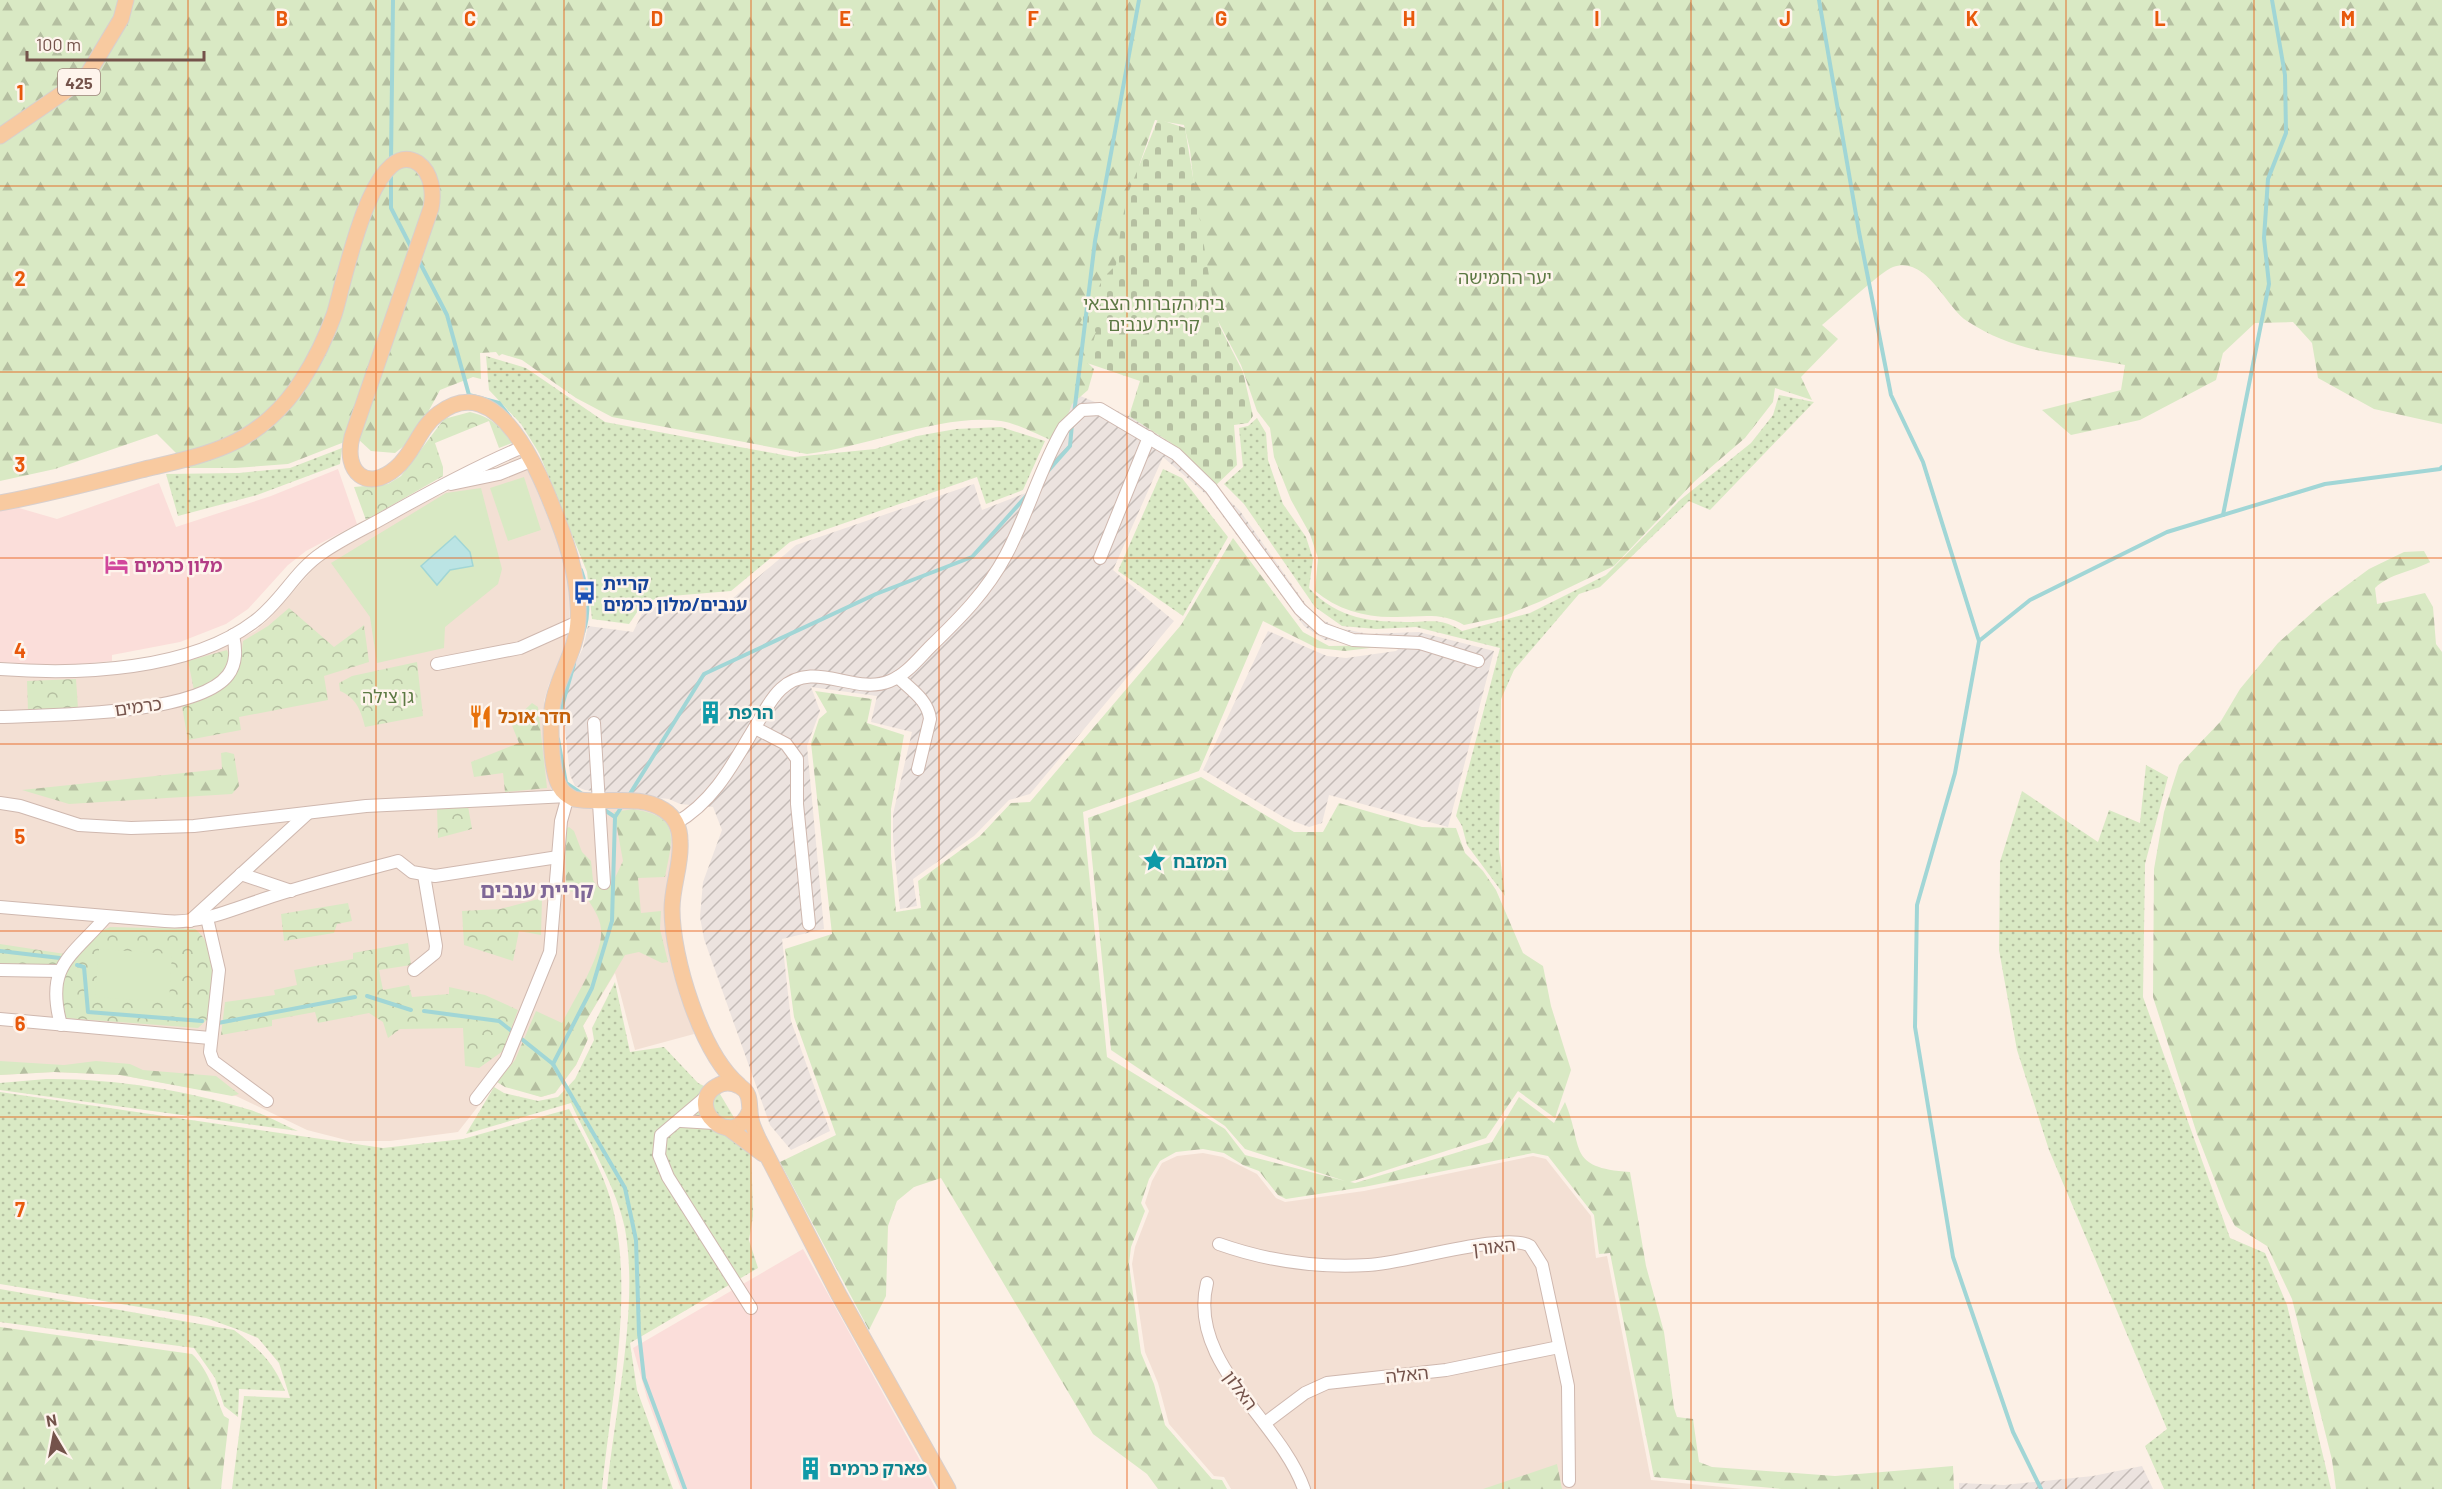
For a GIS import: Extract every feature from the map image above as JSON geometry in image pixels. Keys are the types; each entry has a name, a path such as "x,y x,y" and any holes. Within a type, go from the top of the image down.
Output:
{"main road":[{"name":"425","path":"0,136 86,77 121,19 126,0"},
{"path":"0,502 41,495 194,457 229,445 258,428 282,406 302,380 320,348 334,314 372,192 384,171 402,160 419,164 427,173 431,185 432,203 352,437 349,449 351,467 362,477 370,478 387,474 405,458 429,422 438,414 457,404 468,403 488,407 497,413 523,447 553,507 571,558 577,588 578,622 573,650 555,693 551,713 556,776 560,787 568,796 582,800 652,804 666,811 676,823 680,841 673,887 675,938 688,994 710,1047 722,1068 748,1096 753,1127 839,1295 948,1489"},
{"path":"710,1047 713,1068 706,1110 721,1125 753,1145 773,1166"},
{"path":"710,1093 724,1083 739,1085"},
{"path":"721,1125 742,1122 750,1110"}],"street":[{"path":"676,823 699,807 719,786 777,692 799,678 819,676 872,685 889,682 898,677 971,606 990,582 1010,548 1061,432 1072,417 1087,408 1100,409 1149,437 1176,454 1205,481 1300,609 1322,629 1353,640 1420,643 1478,662"},
{"path":"1100,558 1149,437"},
{"path":"0,669 62,672 119,667 190,652 233,635 265,613 300,573 321,554 444,484 523,447"},
{"path":"444,484 490,476 531,461"},
{"path":"437,664 520,648 578,622"},
{"name":"כרמים","path":"0,717 132,708 195,696 214,686 230,673 235,659 233,635"},
{"path":"898,677 923,701 929,712 930,719 918,769"},
{"path":"594,723 604,883"},
{"path":"755,728 786,744 797,759 797,804 809,924"},
{"path":"0,803 20,806 79,825 131,828 194,826 366,806 568,796 562,812 550,952 506,1060 476,1098"},
{"path":"190,921 308,813"},
{"path":"0,908 190,921 207,918 291,891 398,861 412,872 424,875 558,857"},
{"path":"241,874 291,891"},
{"path":"414,970 432,957 436,946 424,875"},
{"path":"61,1025 54,995 59,971 106,917"},
{"path":"207,918 219,970 210,1038 213,1061 267,1101"},
{"path":"0,970 59,971"},
{"path":"0,1019 210,1038"},
{"path":"710,1093 661,1135 658,1143 662,1166 751,1308"},
{"path":"680,1121 721,1125"},
{"name":"האורן","path":"1219,1244 1278,1260 1351,1266 1385,1264 1509,1241 1521,1241 1534,1249 1540,1259 1569,1396 1569,1481"},
{"name":"האלון","path":"1207,1283 1205,1315 1214,1347 1234,1383 1289,1457 1304,1489"},
{"name":"האלה","path":"1265,1424 1305,1393 1326,1383 1436,1371 1559,1347"}],"shaded area":[{"path":"1073,393 1129,416 1171,443 1240,511 1314,616 1339,628 1368,634 1419,632 1494,651 1448,827 1329,795 1322,823 1309,827 1285,818 1203,770 1268,631 1327,656 1346,658 1396,651 1399,648 1325,640 1304,626 1207,495 1163,457 1113,570 1174,621 1030,794 1009,800 974,836 913,879 917,906 900,909 893,838 893,814 912,732 871,722 877,696 811,687 820,711 807,746 824,929 782,939 791,1021 830,1131 791,1150 770,1125 704,939 700,917 703,882 722,830 713,807 680,804 669,799 585,790 575,786 570,775 561,693 583,648 588,626 633,632 642,614 659,605 732,599 796,545 974,484 982,510 1026,493"},
{"name":"קריית ענבים","path":"522,455 566,561 571,586 567,648 549,684 544,701 551,790 559,800 636,806 663,815 676,833 669,942 694,1034 635,1050 615,973 583,1026 588,1039 576,1065 555,1093 541,1097 497,1082 458,1132 390,1141 350,1141 307,1130 236,1096 120,1075 54,1072 0,1075 0,674 171,663 216,651 255,631 269,619 322,559 432,499"},
{"path":"338,469 357,524 306,551 288,565 248,609 226,624 180,642 112,655 112,661 59,666 0,662 0,510 19,508 57,519 159,483 176,527 271,496"},
{"path":"1203,1153 1223,1157 1257,1174 1276,1198 1285,1202 1364,1191 1533,1156 1546,1159 1591,1216 1596,1258 1607,1256 1651,1480 1743,1489 1231,1489 1224,1477 1214,1476 1169,1424 1158,1383 1145,1352 1132,1264 1135,1247 1149,1211 1145,1203 1152,1181 1162,1163 1177,1156"},
{"path":"803,1249 936,1489 681,1489 647,1398 633,1348"},
{"path":"2142,1466 2153,1489 1959,1489 1959,1483 2004,1485 2093,1476"}],"green space":[{"name":"יער החמישה","path":"0,0 2442,0 2442,424 2374,409 2318,378 2312,343 2293,322 2255,323 2223,353 2216,380 2140,420 2071,435 2042,410 2121,390 2125,365 2043,352 2005,341 1967,321 1926,275 1905,265 1893,267 1869,284 1822,325 1838,339 1801,377 1812,400 1775,388 1773,402 1745,438 1695,481 1614,566 1539,602 1501,617 1464,625 1440,617 1386,617 1353,612 1315,591 1318,558 1310,534 1291,500 1274,457 1270,428 1257,411 1241,365 1206,298 1190,150 1184,125 1155,120 1140,163 1136,185 1138,212 1088,363 1094,369 1088,390 1072,404 1053,441 1007,422 978,420 930,426 807,454 612,417 576,398 522,360 502,354 499,356 496,352 480,353 481,379 473,377 440,390 414,438 395,453 371,451 358,439 347,441 288,464 235,468 157,468 180,457 157,434 55,469 0,481"},
{"name":"בית הקברות הצבאי קריית ענבים","path":"1158,119 1185,128 1214,307 1220,327 1243,372 1253,416 1248,423 1234,425 1237,465 1215,486 1171,443 1129,416 1140,381 1087,363 1096,332 1080,323 1104,277 1116,265 1122,220 1129,191"},
{"path":"486,356 526,368 605,422 794,457 875,449 917,436 956,429 1001,427 1045,441 1023,490 986,504 977,477 790,542 731,591 659,597 642,605 629,624 592,619 587,572 539,453 521,424 489,390"},
{"path":"1779,395 1814,402 1710,510 1689,501 1600,587 1579,594 1514,670 1501,699 1499,850 1505,896 1467,845 1462,826 1456,816 1500,648 1416,627 1376,629 1342,626 1315,607 1244,504 1224,484 1243,467 1239,428 1248,426 1257,418 1266,433 1268,460 1283,504 1306,537 1313,559 1309,588 1320,599 1356,617 1383,621 1439,622 1450,624 1462,631 1530,613 1606,575 1680,500 1751,443 1773,415"},
{"path":"470,412 494,423 512,443 499,448 489,421 435,443 443,467 443,476 366,520 354,487 388,484 401,476 444,419"},
{"path":"342,448 340,464 257,495 178,516 166,474 239,473 290,468"},
{"path":"1163,469 1182,478 1228,537 1183,616 1118,571"},
{"path":"524,477 541,530 508,541 490,488"},
{"path":"481,488 502,569 498,584 445,627 444,648 377,663 370,617 331,563 446,493"},
{"path":"1233,538 1303,632 1329,646 1394,645 1345,651 1317,648 1263,621 1199,771 1083,812 1107,1057 1225,1129 1245,1155 1345,1181 1245,1149 1225,1126 1111,1050 1088,818 1201,777 1294,832 1323,832 1339,803 1422,827 1456,828 1465,853 1483,871 1496,890 1523,953 1543,966 1551,1006 1571,1070 1555,1118 1518,1091 1486,1138 1350,1182 1355,1183 1492,1142 1519,1097 1554,1123 1565,1102 1577,1143 1586,1160 1610,1170 1630,1172 1646,1266 1664,1332 1674,1408 1677,1417 1693,1419 1699,1462 1712,1467 1835,1476 1953,1466 1954,1489 1782,1489 1654,1477 1610,1253 1599,1254 1594,1215 1548,1156 1533,1153 1364,1187 1286,1199 1278,1195 1259,1171 1243,1165 1224,1153 1203,1149 1176,1152 1160,1161 1149,1179 1141,1203 1145,1211 1131,1247 1129,1264 1141,1353 1154,1384 1165,1425 1212,1479 1222,1480 1227,1489 1158,1489 1147,1474 1093,1434 941,1178 914,1187 897,1201 888,1226 886,1296 869,1330 780,1162 836,1135 794,1017 785,949 832,934 811,743 819,719 827,712 815,691 872,699 867,723 904,735 891,809 891,855 896,912 921,908 918,881 980,836 1011,803 1030,802 1181,625"},
{"path":"2424,551 2430,562 2394,576 2375,588 2377,604 2425,593 2433,607 2436,644 2442,652 2442,1489 2336,1489 2332,1460 2292,1299 2267,1246 2235,1226 2226,1209 2197,1134 2153,997 2154,869 2164,812 2179,765 2221,721 2240,689 2278,643 2323,603 2369,569 2404,552"},
{"path":"289,608 334,647 364,625 369,662 324,676 328,700 239,717 241,730 188,740 182,707 208,698 226,686 237,668 243,641 268,626"},
{"path":"227,650 229,657 225,670 214,680 194,690 188,661"},
{"name":"גן צילה","path":"417,662 423,716 365,727 357,705 340,691 339,683 352,676"},
{"path":"76,679 78,709 28,711 27,681"},
{"path":"532,703 538,707 547,788 505,792 503,773 474,777 471,762 519,743 511,723"},
{"path":"221,753 234,754 239,786 232,794 69,804 22,790 222,769"},
{"path":"2146,765 2168,777 2145,864 2143,997 2230,1238 2265,1253 2287,1305 2331,1489 2164,1489 2145,1446 2167,1429 2049,1150 2017,1050 1999,950 2000,862 2022,791 2098,842 2109,810 2140,823"},
{"path":"468,806 472,829 438,838 437,808"},
{"path":"633,809 659,817 670,831 670,850 665,877 638,878 641,913 661,911 660,929 668,962 662,963 639,952 625,955 583,1026 588,1039 576,1065 555,1093 541,1097 505,1087 497,1082 515,1060 536,1011 562,1023 593,963 601,939 599,920 585,895 566,890 565,829 569,827 574,831 582,852 591,861 593,880 598,887 612,884 623,861 614,812"},
{"path":"542,898 541,935 519,931 513,961 464,945 462,911 500,909"},
{"path":"348,903 352,921 337,924 334,933 284,941 281,914"},
{"path":"110,927 195,929 203,937 211,959 212,983 208,1019 198,1028 65,1018 62,991 70,965 87,942"},
{"path":"408,943 411,965 379,970 383,990 409,985 412,997 449,994 449,987 485,995 518,1010 503,1051 479,1068 465,1066 463,1028 400,1029 388,1038 383,1022 369,1013 318,1023 315,1012 272,1020 272,1026 221,1035 225,1002 275,995 274,990 297,985 294,970 353,959 353,953"},
{"path":"0,944 65,954 57,967 0,966"},
{"path":"99,949 172,954 169,1002 95,997"},
{"path":"615,982 630,1052 664,1047 698,1083 720,1094 751,1146 753,1216 749,1240 758,1268 630,1343 637,1390 673,1489 607,1489 628,1324 629,1259 625,1229 616,1197 571,1103 466,1134 494,1087 504,1093 538,1101 558,1097 575,1079 594,1040 592,1028"},
{"path":"0,1061 64,1065 96,1061 130,1064 143,1070 216,1076 239,1094 232,1096 120,1075 54,1072 0,1075"},
{"path":"46,1079 122,1083 199,1096 254,1111 298,1131 0,1090 0,1083"},
{"path":"0,1092 383,1148 463,1139 569,1109 603,1177 618,1235 621,1270 619,1344 602,1489 232,1489 244,1396 290,1398 279,1363 258,1338 206,1318 0,1284"},
{"path":"0,1289 234,1330 264,1356 285,1391 239,1389 238,1417 224,1406 215,1378 194,1348 0,1322"},
{"path":"0,1327 192,1354 207,1375 224,1416 229,1419 221,1489 0,1489"},
{"path":"1557,1464 1562,1489 1483,1489"}],"water":[{"path":"455,536 470,552 473,566 450,570 437,585 421,566"}],"waterway":[{"path":"391,161 393,0"},
{"path":"1074,414 1095,241 1139,0"},
{"path":"1819,0 1859,232 1891,395 1923,462 1979,641"},
{"path":"2223,515 2269,284 2264,238 2268,179 2286,133 2285,75 2272,0"},
{"path":"391,175 391,208 412,249"},
{"path":"419,261 447,315 469,395 499,403 510,417"},
{"path":"1048,471 1070,446 1072,424"},
{"path":"2041,1489 2013,1432 1953,1257 1915,1027 1917,905 1955,773 1979,641 2030,600 2167,532 2325,484 2442,467"},
{"path":"628,797 704,674 876,594 972,557 1029,493"},
{"path":"581,570 587,602 587,618 583,633"},
{"path":"558,720 574,664"},
{"path":"558,739 566,783 582,794"},
{"path":"615,817 624,803"},
{"path":"553,1064 592,988 612,921 615,817 603,809"},
{"path":"0,951 60,958"},
{"path":"77,965 84,967 88,1012 202,1021"},
{"path":"367,996 411,1010"},
{"path":"218,1023 355,997"},
{"path":"424,1011 499,1021 553,1064 625,1188 636,1240 639,1333 644,1378 685,1489"}],"place":[{"name":"מלון כרמים","path":"116,565"},
{"name":"קריית ענבים/מלון כרמים","path":"585,593"},
{"name":"הרפת","path":"710,712"},
{"name":"חדר אוכל","path":"480,716"},
{"name":"המזבח","path":"1155,861"},
{"name":"פארק כרמים","path":"811,1468"}],"district":[{"name":"קריית ענבים","path":"537,889"}]}
